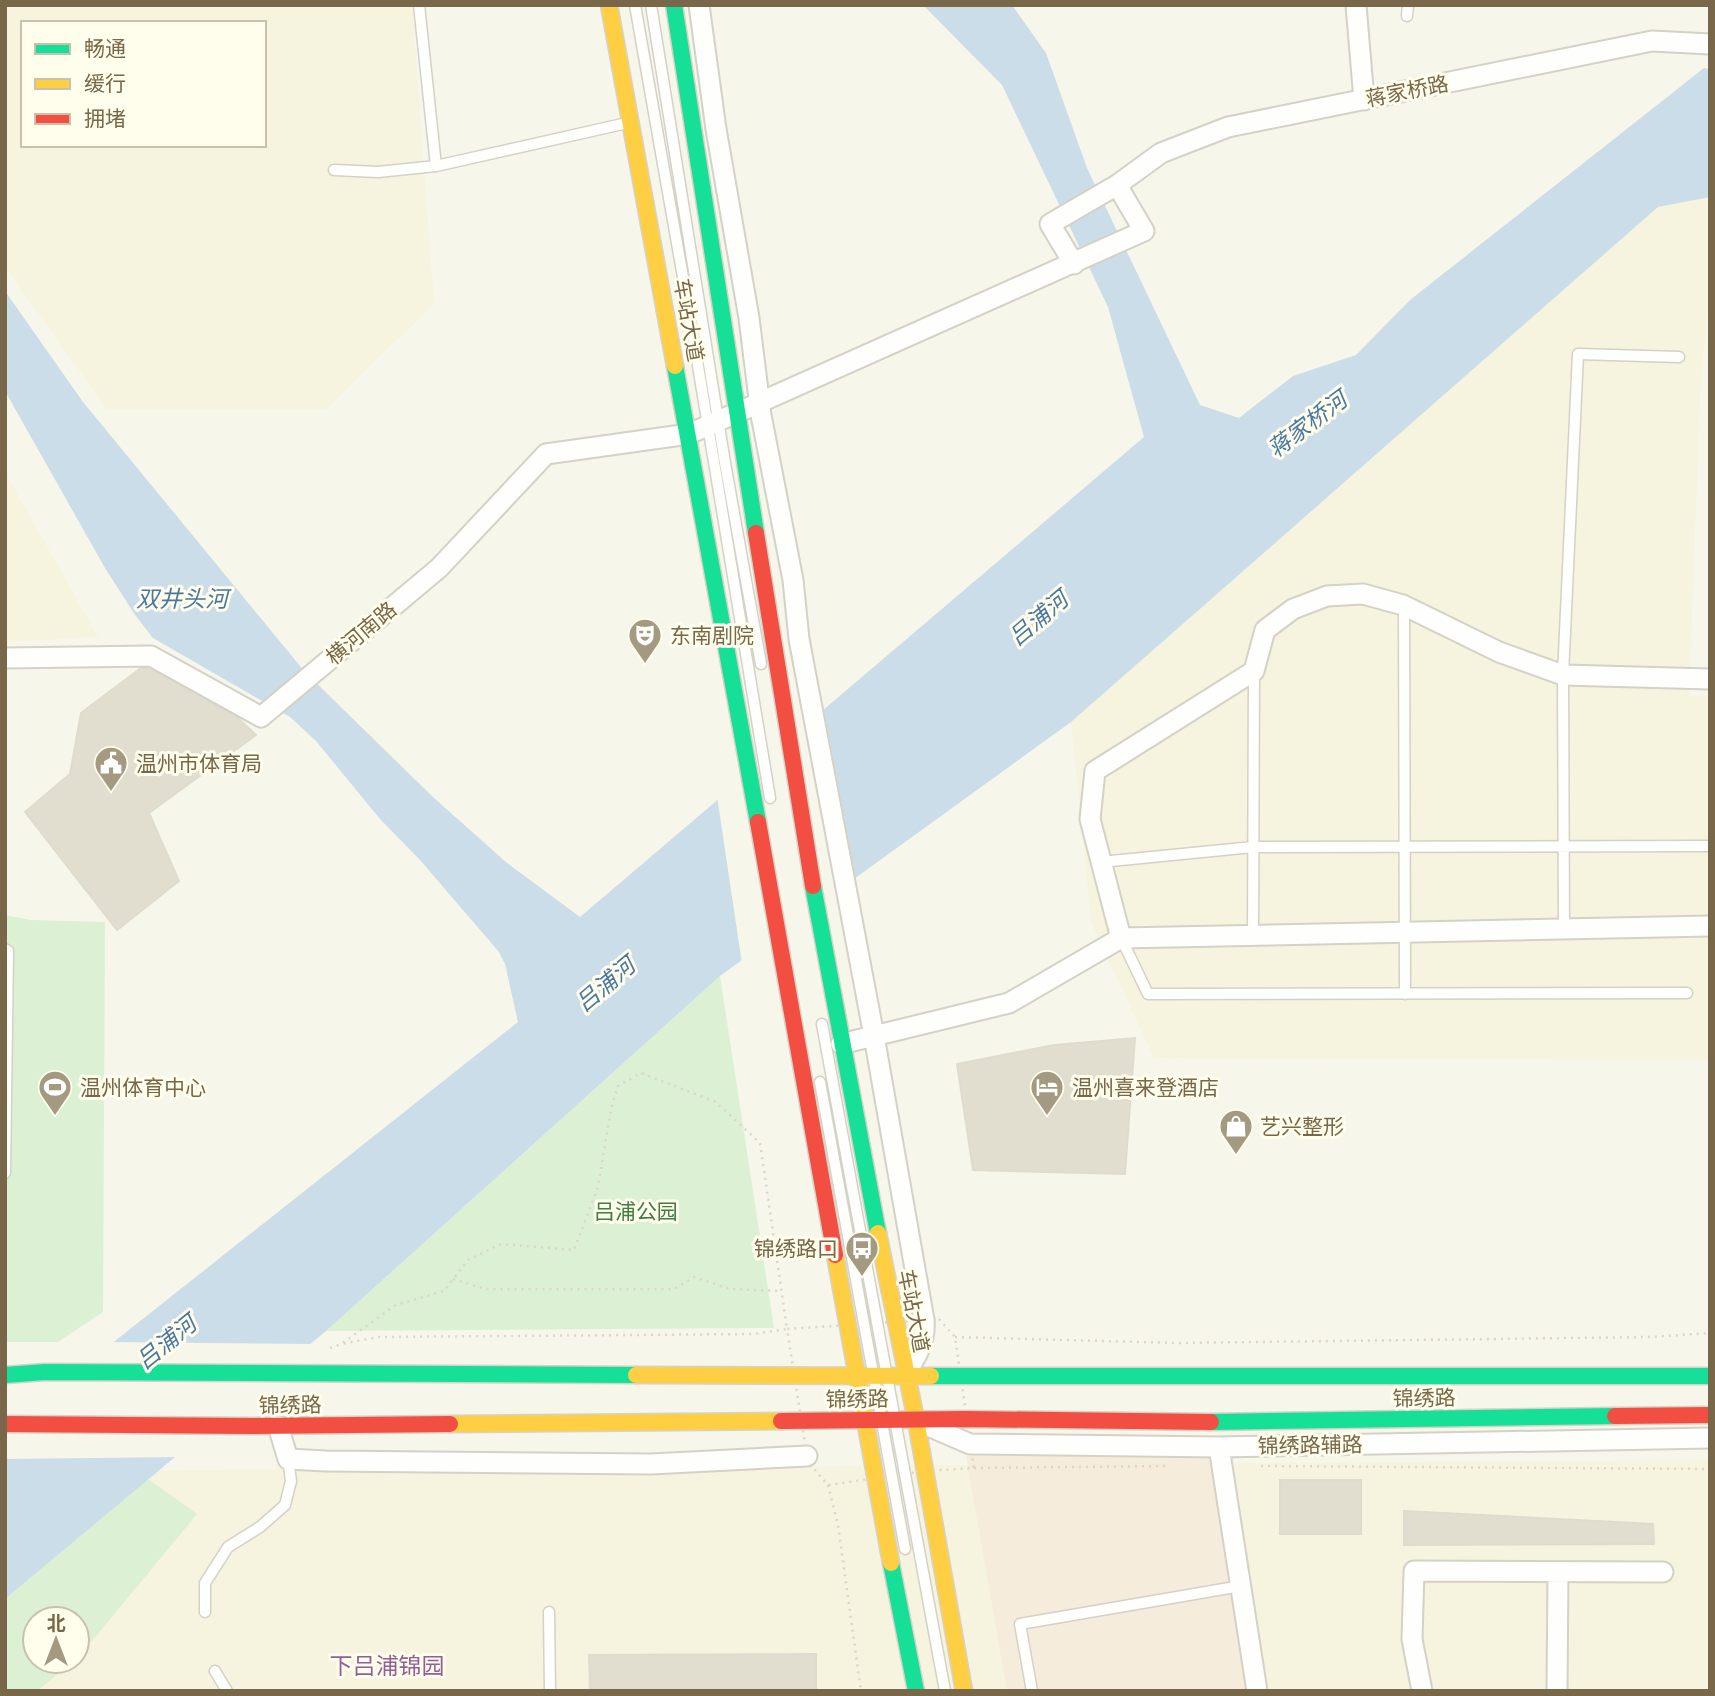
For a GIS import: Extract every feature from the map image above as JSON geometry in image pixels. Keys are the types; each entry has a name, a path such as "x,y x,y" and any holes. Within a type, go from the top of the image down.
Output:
{"main road":[{"name":"车站大道","path":"610,5 856,1376"},
{"name":"车站大道","path":"674,5 821,939 841,1044 889,1376 916,1420 964,1691"},
{"name":"锦绣路","path":"5,1375 45,1372 299,1372 856,1376 1710,1376"},
{"path":"856,1376 916,1691"},
{"name":"锦绣路","path":"5,1424 278,1426 966,1419 1213,1422 1710,1415"}],"street":[{"path":"699,5 760,401 793,580 799,639 855,931 925,1328 921,1350 889,1376"},
{"path":"1356,5 1364,100"},
{"name":"蒋家桥路","path":"1074,264 1050,224 1117,184 1161,153 1228,127 1652,41 1710,44"},
{"name":"横河南路","path":"5,657 151,656 261,717 439,568 546,454 689,434 1144,231 1117,184"},
{"path":"1121,938 1090,819 1095,771 1254,671 1265,630 1293,609 1327,596 1363,594 1404,605 1500,652 1563,676 1710,679"},
{"path":"841,1044 1009,1003 1121,938 1710,926"},
{"name":"锦绣路辅路","path":"916,1420 970,1444 1219,1447 1710,1438"},
{"path":"278,1426 288,1459 651,1464 807,1456"},
{"path":"1219,1447 1257,1691"},
{"path":"1422,1691 1412,1639 1414,1571 1663,1572"},
{"path":"1557,1691 1558,1572"}],"lane":[{"path":"419,5 436,166"},
{"path":"635,5 713,424 762,668"},
{"path":"651,5 772,815"},
{"path":"334,170 378,172 436,166 631,122"},
{"path":"1564,929 1563,676 1578,354 1679,357"},
{"path":"1404,605 1405,993"},
{"path":"1253,936 1254,671"},
{"path":"1101,862 1253,847 1710,846"},
{"path":"1121,938 1148,994 1687,993"},
{"path":"5,949 8,951 5,1173"},
{"path":"821,1017 889,1376 888,1420 906,1556"},
{"path":"820,1076 889,1376"},
{"path":"888,1420 945,1691"},
{"path":"205,1612 205,1583 228,1547 260,1527 285,1506 290,1481 288,1459"},
{"path":"1032,1691 1020,1624 1241,1586"},
{"path":"549,1612 550,1691"},
{"path":"215,1671 227,1691"}],"path":[{"path":"323,1350 379,1337 753,1334 787,1329 760,1143 716,1102 642,1073 618,1086 611,1109 598,1187 574,1250 501,1244 468,1260 444,1291 396,1305 341,1344"},
{"path":"453,1279 485,1289 674,1289 694,1277 730,1289 782,1291"},
{"path":"955,1337 1177,1343 1710,1334"},
{"path":"974,1468 1176,1466"},
{"path":"1257,1466 1710,1469"},
{"path":"828,1485 838,1525 862,1691"}],"shaded area":[{"path":"5,5 412,5 434,304 326,409 107,409 5,267"},
{"path":"1710,197 1710,289 1701,372 1689,696 1710,696 1710,1060 1154,1058 1091,922 1071,722 1658,207"},
{"path":"5,472 98,637 5,642"},
{"path":"966,1456 1210,1456 1247,1691 1007,1691"},
{"path":"1710,1460 1710,1691 5,1691 5,1530 77,1471"}],"green space":[{"name":"温州体育中心","path":"5,915 31,920 105,922 103,1312 58,1342 5,1342"},
{"name":"吕浦公园","path":"720,976 774,1328 326,1331"},
{"path":"148,1479 197,1514 91,1642 91,1605 21,1605 21,1675 57,1675 37,1691 5,1691 5,1599"}],"water":[{"path":"923,5 1012,5 1046,53 1087,168 1200,405 1239,418 1293,376 1356,355 1410,300 1704,68 1710,69 1710,197 1658,207 1071,722 720,976 326,1331 5,1599 5,1428 518,1022 505,964 499,952 420,860 380,819 316,741 290,717 153,638 135,615 105,568 5,391 5,291 83,402 305,672 434,798 507,863 580,917 1144,437 1108,307 1002,85"}],"pier":[{"path":"823,705 856,881 742,964 717,796"},
{"path":"108,1342 316,1344 180,1457 5,1459 5,1423"}],"building":[{"name":"温州市体育局","path":"141,668 148,668 238,718 256,735 149,813 179,881 117,930 25,812 70,774 81,713"},
{"name":"温州喜来登酒店","path":"1135,1038 1125,1174 973,1170 957,1064 1054,1045"},
{"path":"1280,1480 1361,1480 1361,1534 1280,1534"},
{"path":"1404,1511 1653,1524 1654,1544 1404,1545"},
{"path":"816,1654 816,1691 590,1691 589,1655"}],"traffic: fast":[{"path":"674,5 756,533"},
{"path":"675,366 758,822"},
{"path":"813,886 878,1233"},
{"path":"5,1375 45,1372 636,1375"},
{"path":"931,1376 1710,1376"},
{"path":"1211,1422 1615,1416"},
{"path":"891,1563 916,1691"}],"traffic: slow":[{"path":"609,5 675,366"},
{"path":"878,1233 916,1420 964,1691"},
{"path":"835,1255 891,1563"},
{"path":"636,1375 931,1376"},
{"path":"450,1424 781,1421"}],"traffic: jam":[{"path":"756,533 813,886"},
{"path":"758,822 835,1255"},
{"path":"1615,1416 1710,1415"},
{"path":"781,1421 966,1419 1211,1422"},
{"path":"5,1424 450,1424"}],"place":[{"name":"东南剧院","path":"645,665"},
{"name":"温州市体育局","path":"111,793"},
{"name":"温州体育中心","path":"55,1117"},
{"name":"温州喜来登酒店","path":"1047,1117"},
{"name":"艺兴整形","path":"1236,1156"},
{"name":"锦绣路口","path":"862,1278"}],"district":[{"name":"下吕浦锦园","path":"387,1665"}],"water label":[{"name":"蒋家桥河","path":"1307,424"},
{"name":"双井头河","path":"182,598"},
{"name":"吕浦河","path":"1038,618"},
{"name":"吕浦河","path":"605,984"},
{"name":"吕浦河","path":"166,1342"}]}
